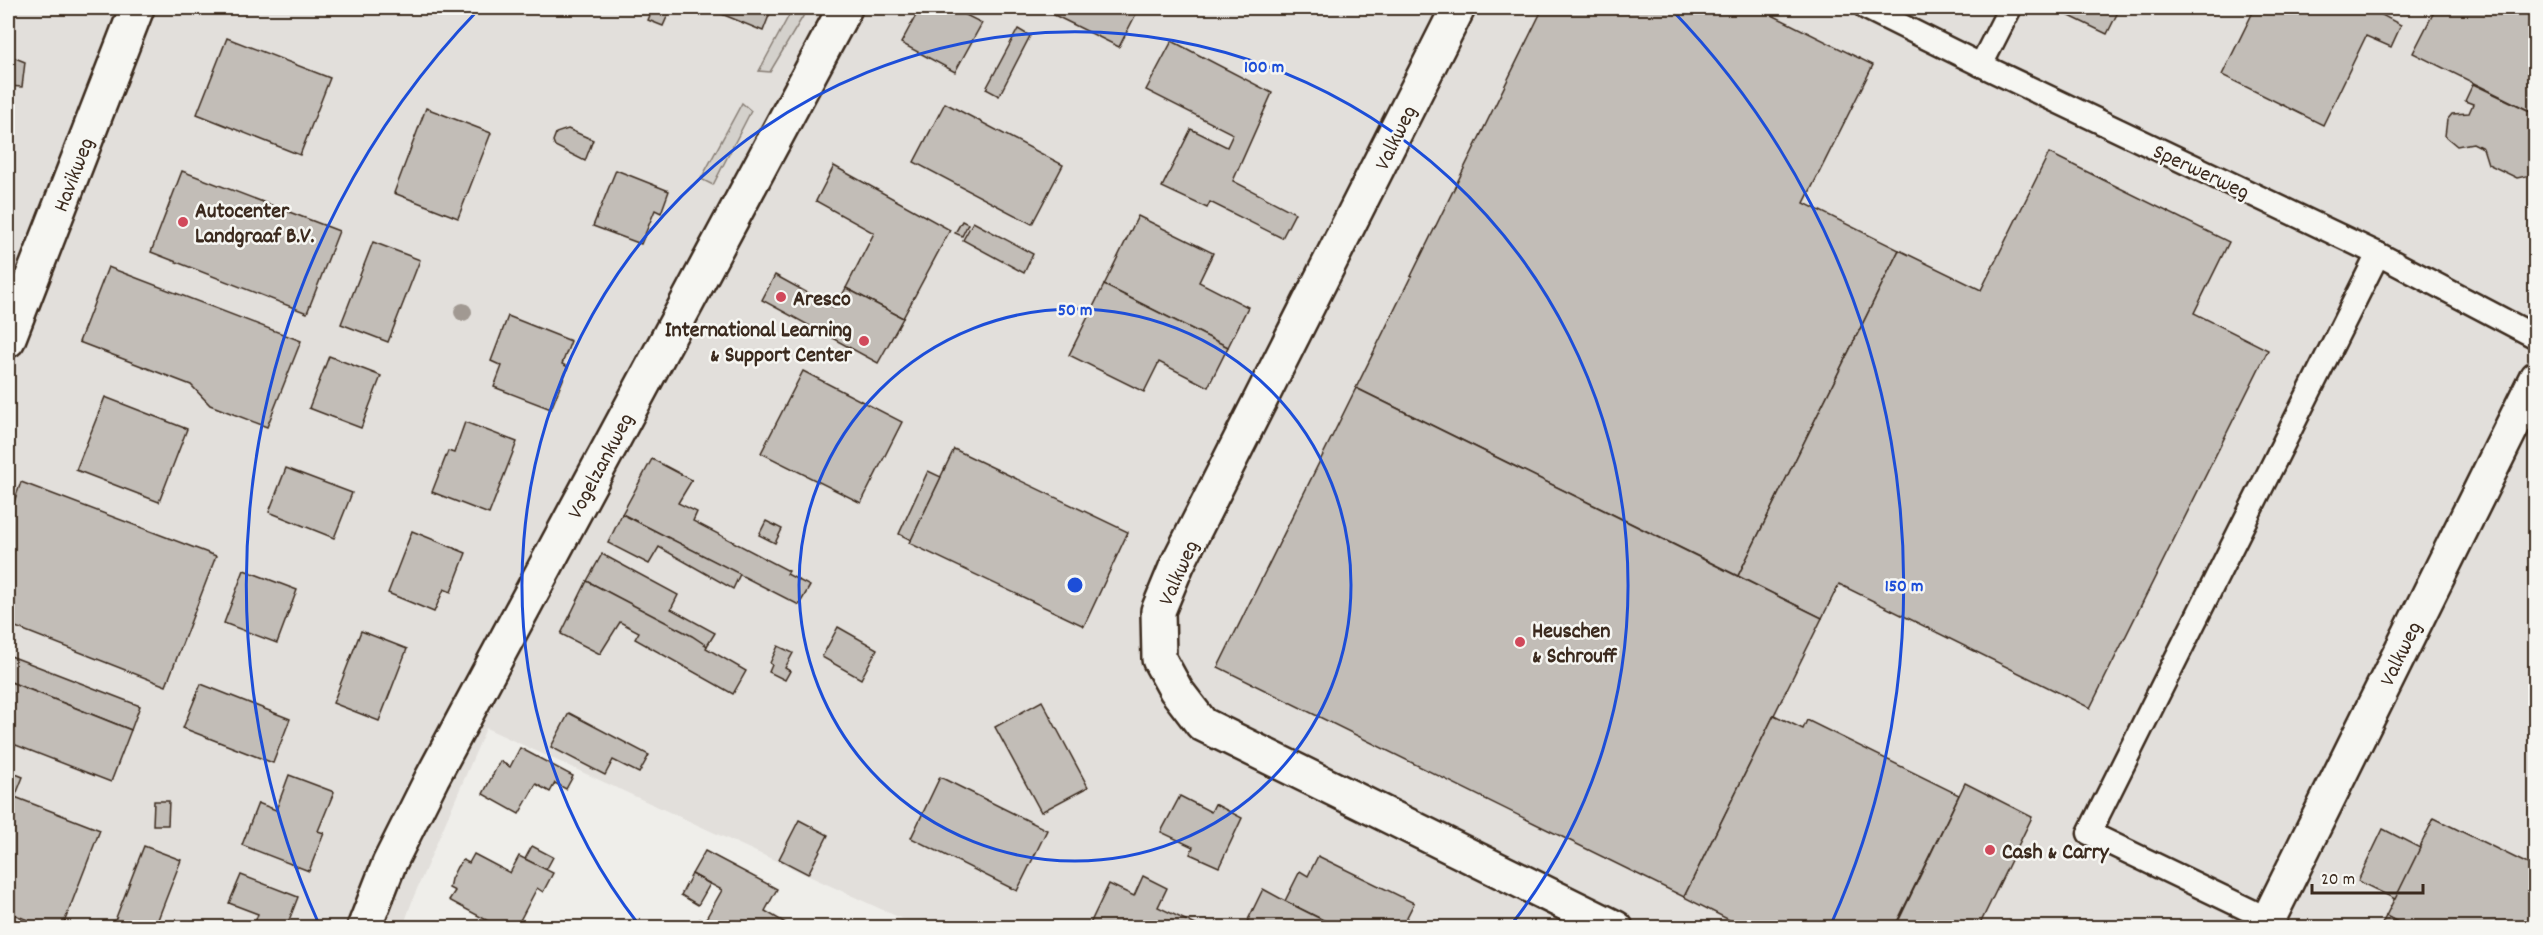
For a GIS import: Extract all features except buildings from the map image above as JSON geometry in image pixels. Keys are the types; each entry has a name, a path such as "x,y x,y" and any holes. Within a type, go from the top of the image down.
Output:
{"street":[{"name":"Havikweg","path":"8,340 137,8"},
{"name":"Vogelzankweg","path":"364,927 389,864 432,778 845,8"},
{"name":"Valkweg","path":"1458,8 1177,565 1158,610 1159,659 1176,690 1202,724 1616,927"},
{"name":"Valkweg","path":"2266,923 2535,378"}],"lane":[{"name":"Sperwerweg","path":"1866,8 2378,254 2535,337"},
{"path":"1981,65 2010,8"},
{"path":"2266,923 2089,832 2378,254"}],"shaded area":[{"path":"8,8 2535,8 2535,927 920,927 486,728 403,927 8,927"},
{"path":"793,8 808,8 770,72 759,71"},
{"path":"742,103 751,111 713,185 701,179"}],"place":[{"name":"Autocenter Landgraaf B.V.","path":"183,222"},
{"name":"Aresco","path":"781,297"},
{"name":"International Learning & Support Center","path":"864,341"},
{"name":"Heuschen & Schrouff","path":"1520,642"},
{"name":"Cash & Carry","path":"1990,850"}]}
